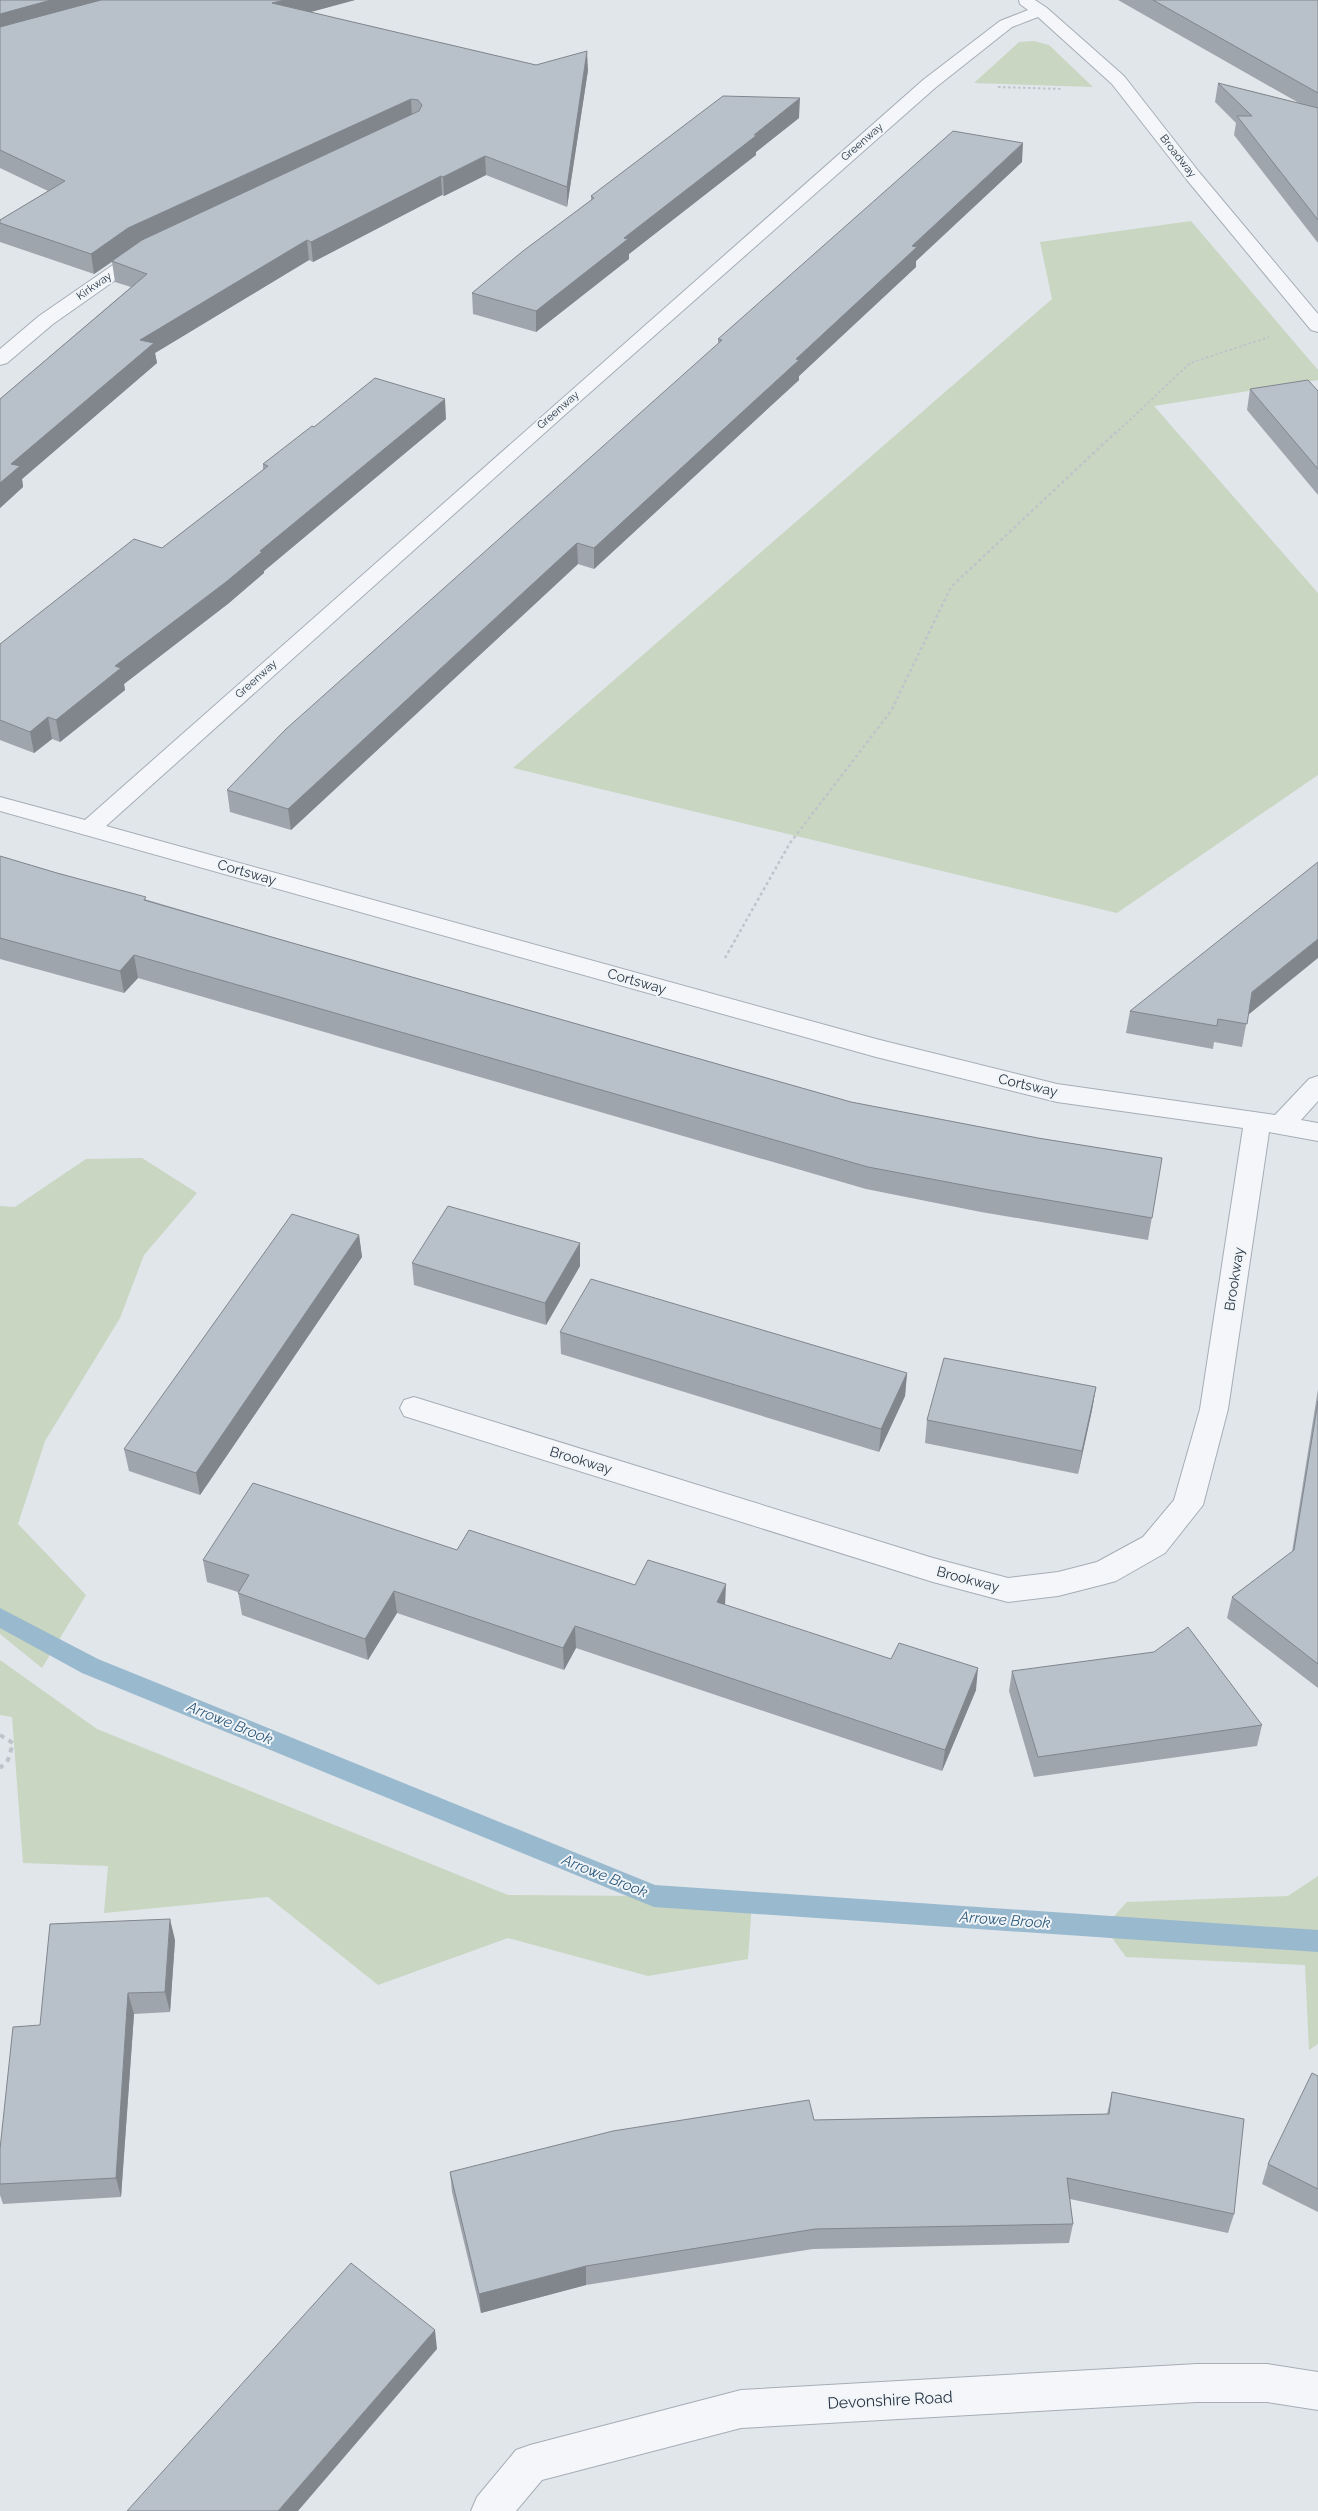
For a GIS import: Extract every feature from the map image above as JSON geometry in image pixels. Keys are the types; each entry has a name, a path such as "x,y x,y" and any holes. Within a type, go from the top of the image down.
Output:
{"street":[{"name":"Broadway","path":"1024,0 1041,11 1118,80 1316,324"},
{"name":"Greenway","path":"89,829 553,414 928,84 1006,24 1022,16 1041,11"},
{"name":"Kirkway","path":"0,359 61,309 138,254 165,242"},
{"name":"Cortsway","path":"0,804 876,1048 1057,1093 1269,1123 1318,1132"},
{"path":"1269,1123 1318,1085"},
{"name":"Brookway","path":"414,1408 933,1570 1008,1590 1058,1584 1105,1572 1154,1544 1188,1505 1214,1409 1269,1123"},
{"name":"Devonshire Road","path":"491,2511 530,2464 741,2409 1197,2383 1267,2383 1318,2391"}],"path":[{"path":"928,84 1127,92"},
{"path":"701,998 790,843 891,711 951,587 1190,363 1316,324"},
{"path":"0,1735 13,1743 8,1760 0,1768"}],"green space":[{"path":"1034,41 1049,45 1093,87 974,83 1019,42"},
{"path":"1191,221 1318,370 1318,380 1154,406 1318,593 1318,775 1117,913 513,768 1052,299 1040,242"},
{"path":"142,1158 197,1193 144,1255 120,1318 45,1441 18,1524 86,1595 42,1668 0,1634 0,1206 15,1207 86,1159"},
{"path":"0,1660 97,1729 508,1895 654,1896 752,1903 748,1959 648,1976 508,1938 378,1985 268,1897 104,1913 108,1866 23,1863 12,1717 0,1715"},
{"path":"1318,1876 1318,2044 1309,2050 1305,1965 1126,1957 1104,1927 1127,1902 1288,1896"}],"building":[{"path":"0,0 51,0 0,14"},
{"path":"101,0 285,0 272,3 536,65 587,51 567,187 485,156 443,177 441,176 311,242 307,240 140,340 154,343 11,464 20,466 0,483 0,399 147,274 112,261 142,240 419,111 422,105 418,100 411,99 128,228 91,254 0,223 0,220 65,181 0,150 0,27"},
{"path":"1153,0 1318,0 1318,93"},
{"path":"1218,83 1318,108 1318,220 1237,116 1252,116"},
{"path":"723,96 800,98 754,135 757,135 624,238 628,239 536,311 472,293 523,251 594,198 591,196"},
{"path":"953,131 1023,143 912,246 917,247 796,359 799,360 594,548 577,543 288,809 227,790 286,729 722,340 718,339"},
{"path":"375,378 445,399 260,551 262,552 226,582 115,666 121,668 56,720 48,717 30,732 0,720 0,644 134,539 162,548 268,466 263,464 312,426 314,427"},
{"path":"1308,380 1318,391 1318,469 1250,389"},
{"path":"0,856 146,897 144,900 289,942 851,1102 1038,1138 1162,1158 1152,1218 868,1167 134,955 120,971 0,938"},
{"path":"1318,862 1318,939 1252,992 1247,1024 1218,1019 1217,1026 1130,1011"},
{"path":"448,1206 580,1243 545,1303 412,1263"},
{"path":"292,1214 359,1235 196,1473 124,1449"},
{"path":"591,1279 907,1373 881,1429 560,1332"},
{"path":"944,1358 1096,1387 1082,1451 927,1420"},
{"path":"1318,1401 1318,1664 1232,1597 1294,1550"},
{"path":"253,1483 457,1550 469,1530 635,1585 648,1560 726,1584 717,1602 891,1659 899,1643 978,1668 945,1750 575,1626 563,1648 394,1591 365,1639 238,1593 249,1575 203,1560"},
{"path":"1188,1627 1262,1725 1038,1757 1012,1671 1154,1652"},
{"path":"170,1919 165,1992 128,1993 116,2178 0,2184 0,2149 13,2027 40,2025 50,1924"},
{"path":"1312,2073 1318,2076 1318,2189 1268,2164"},
{"path":"1112,2092 1244,2119 1234,2214 1067,2178 1073,2224 815,2229 586,2266 479,2294 450,2172 613,2131 809,2100 814,2120 1109,2114"},
{"path":"351,2263 435,2330 278,2511 127,2511"}],"waterway":[{"name":"Arrowe Brook","path":"0,1617 90,1666 654,1896 1318,1941"}]}
